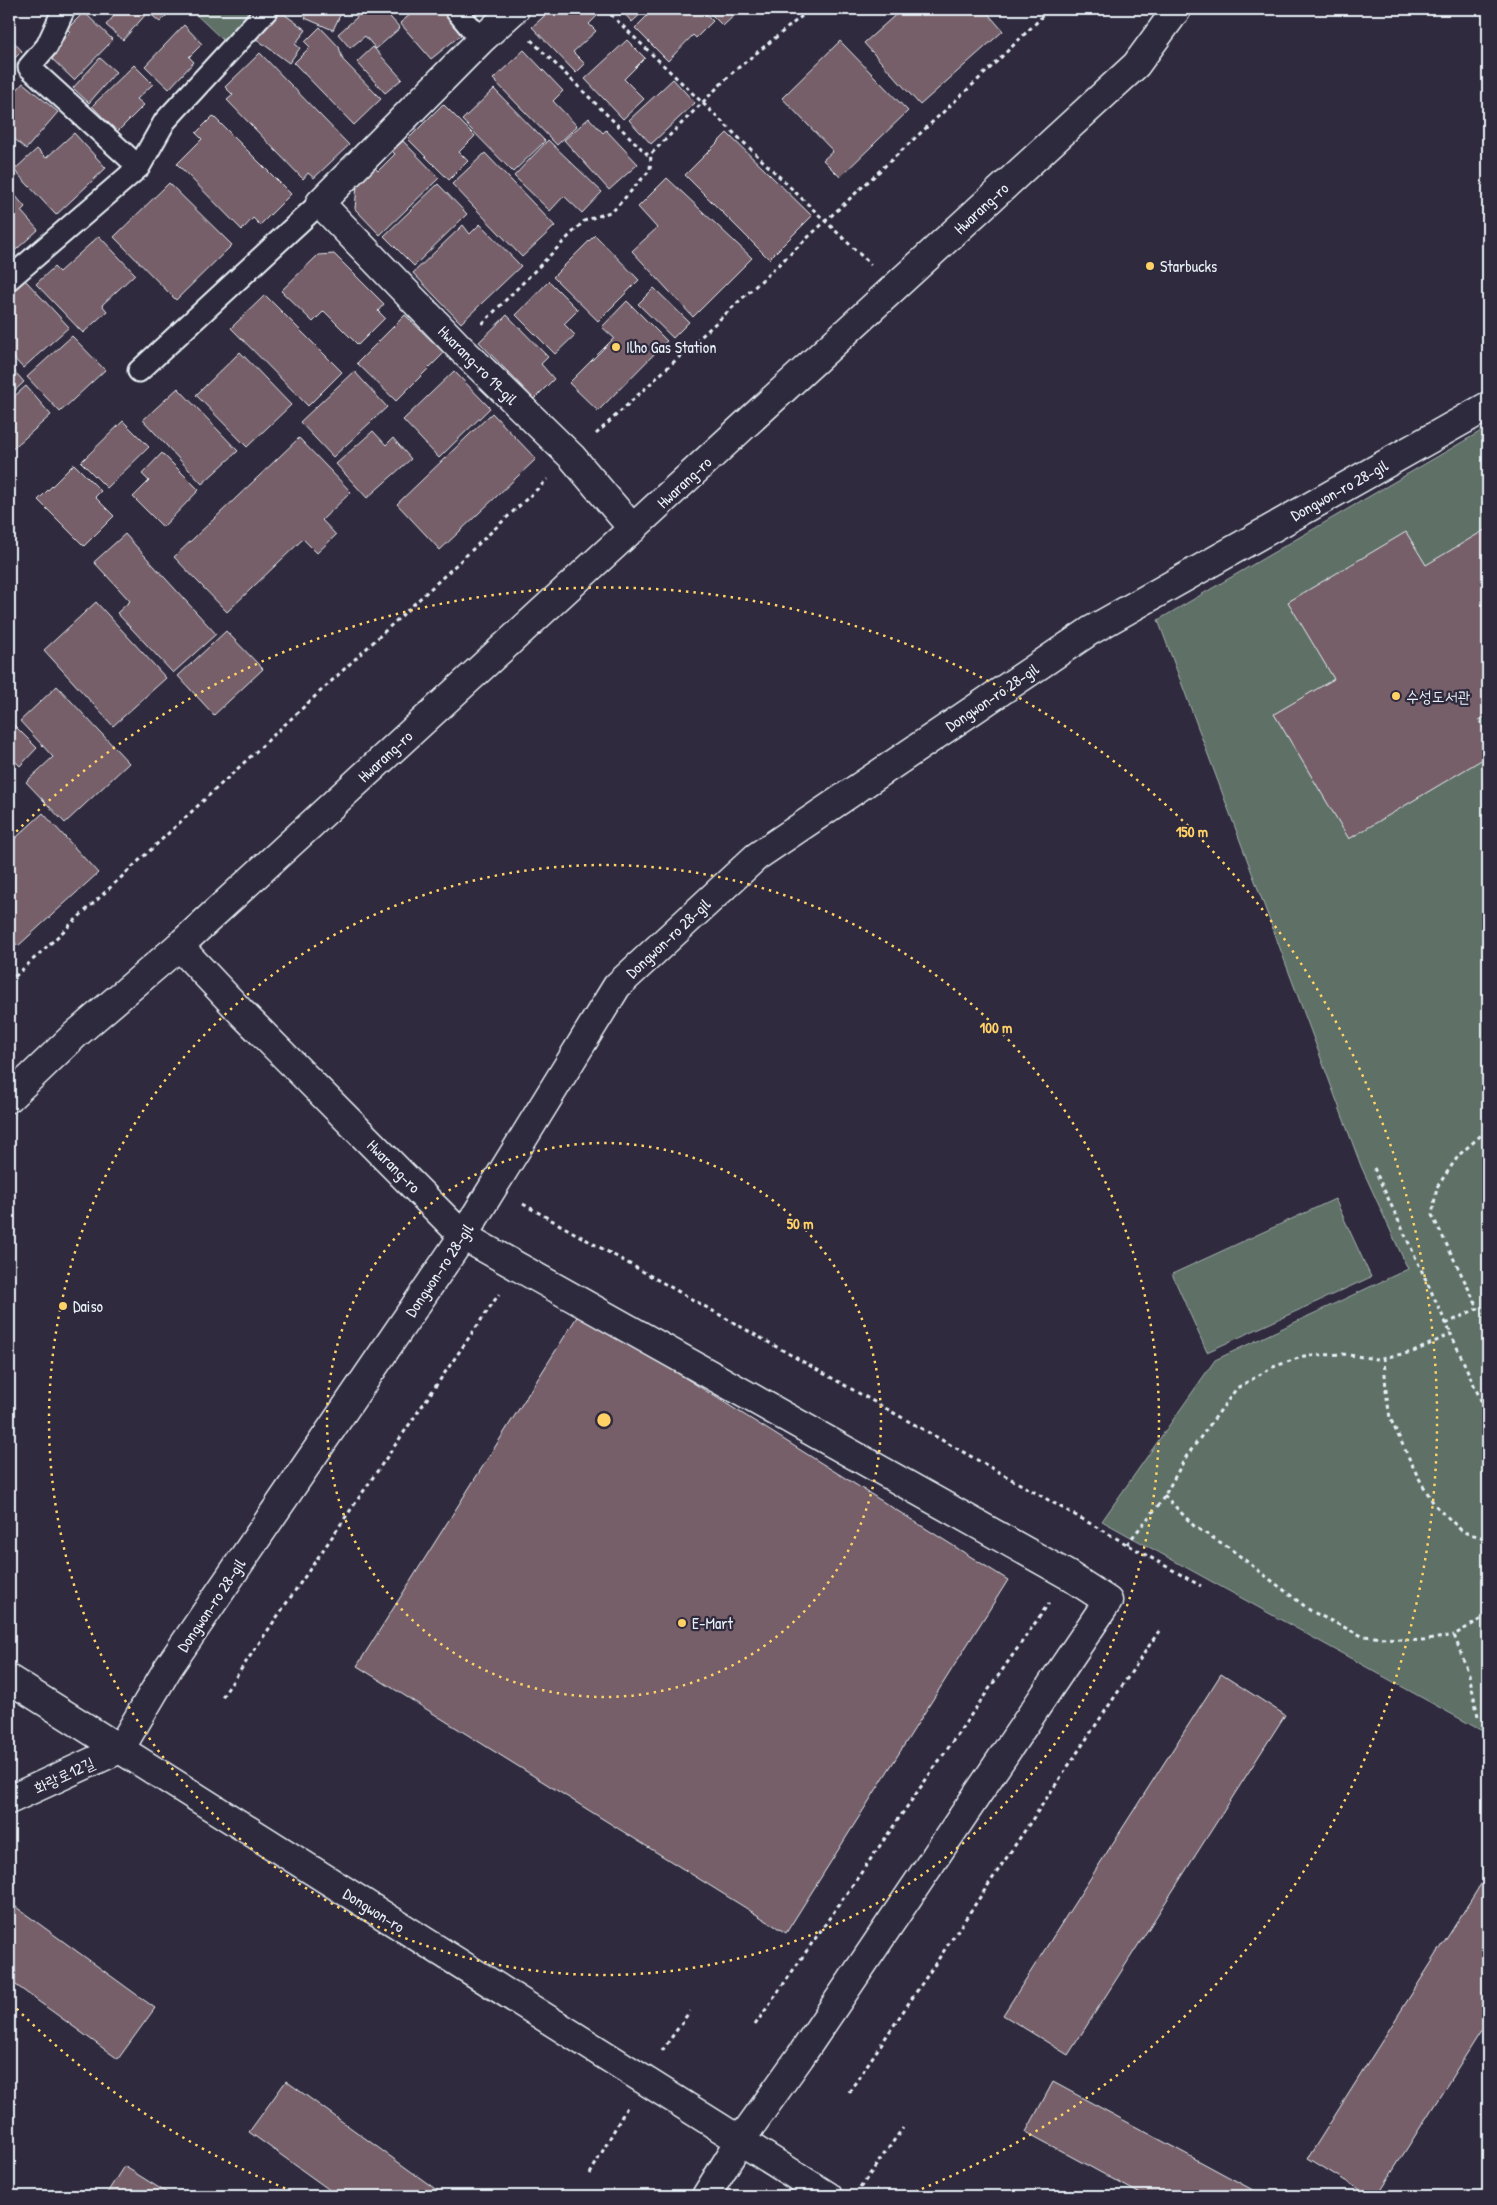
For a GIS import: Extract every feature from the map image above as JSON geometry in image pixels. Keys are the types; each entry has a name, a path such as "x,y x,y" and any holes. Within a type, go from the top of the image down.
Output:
{"street":[{"name":"Hwarang-ro","path":"9,1098 75,1036 179,946 1136,65 1176,9"},
{"path":"320,203 511,12"},
{"name":"Hwarang-ro 19-gil","path":"320,203 458,347 572,457 633,529"},
{"name":"Dongwon-ro 28-gil","path":"120,1750 168,1668 463,1236 617,986 756,856 1090,631 1488,406"},
{"name":"Hwarang-ro","path":"179,946 242,1013 463,1236 1068,1575 1108,1601 800,2057 740,2140"},
{"name":"Dongwon-ro","path":"9,1679 828,2196"},
{"name":"화랑로12길","path":"9,1800 120,1750"},
{"path":"706,2196 740,2140"}],"lane":[{"path":"64,9 47,46 29,67 139,167"},
{"path":"9,279 139,167 165,121 268,9"},
{"path":"455,9 481,40"},
{"path":"139,371 320,203"}],"path":[{"path":"605,9 895,288"},
{"path":"9,982 982,76 1040,19 1046,9"},
{"path":"511,12 650,157"},
{"path":"458,347 584,221 613,211 650,170 651,154 702,101 733,72 802,16"},
{"path":"1488,961 1486,995 1488,1003"},
{"path":"1446,1324 1478,1308 1432,1215 1437,1187 1459,1155 1488,1129"},
{"path":"1374,1168 1488,1416"},
{"path":"522,1204 1202,1586"},
{"path":"222,1697 503,1290"},
{"path":"1128,1544 1164,1495 1186,1457 1237,1388 1273,1367 1304,1356 1342,1354 1376,1359 1413,1352 1451,1334"},
{"path":"1384,1357 1390,1418 1434,1504 1463,1532 1488,1539"},
{"path":"1164,1495 1195,1527 1228,1546 1311,1610 1362,1636 1423,1641 1454,1635 1488,1615"},
{"path":"755,2025 1049,1602"},
{"path":"849,2092 1159,1631"},
{"path":"1454,1635 1469,1674 1478,1716"},
{"path":"860,2189 903,2128"}],"green space":[{"path":"190,9 249,9 242,21 223,40"},
{"path":"1488,427 1488,1727 1484,1732 1102,1521 1215,1360 1408,1269 1361,1166 1158,620"},
{"path":"1335,1199 1371,1277 1207,1352 1172,1274"}],"building":[{"path":"106,9 172,10 160,22 148,12 123,40 106,25 114,16"},
{"path":"277,9 306,30 295,44 300,48 289,63 255,38"},
{"path":"309,9 343,9 333,30 305,18"},
{"path":"362,9 383,9 400,28 376,49 365,36 350,48 338,34 356,18"},
{"path":"417,9 444,9 447,18 461,35 431,59 400,23"},
{"path":"552,9 595,9 600,13 589,24 596,31 573,52 585,64 576,73 532,27"},
{"path":"620,9 646,9 632,22"},
{"path":"654,9 701,9 713,21 696,38 693,35 668,61 635,28"},
{"path":"706,9 741,9 723,26"},
{"path":"902,9 984,9 1003,31 920,105 864,43"},
{"path":"84,12 113,40 74,80 48,55 70,32 67,29"},
{"path":"184,25 202,44 189,57 194,62 169,89 145,66"},
{"path":"320,27 339,47 343,60 381,99 354,125 294,63 310,47 305,42"},
{"path":"9,37 22,51 9,64"},
{"path":"627,40 645,58 624,79 644,99 623,119 585,79"},
{"path":"840,41 908,111 840,177 823,160 833,151 782,98"},
{"path":"373,47 402,79 385,93 357,62"},
{"path":"524,50 563,91 553,101 577,126 557,145 493,79"},
{"path":"260,53 349,145 314,178 308,173 303,179 227,100 233,95 225,87"},
{"path":"100,58 116,72 89,103 73,88"},
{"path":"134,65 153,84 137,99 144,105 117,132 92,106"},
{"path":"673,79 695,103 651,144 629,120"},
{"path":"23,83 58,112 26,149 9,134 9,99"},
{"path":"494,89 545,141 513,172 462,120"},
{"path":"443,104 475,136 459,152 468,161 449,180 408,139"},
{"path":"213,116 291,194 260,225 253,218 242,230 177,164 202,139 196,133"},
{"path":"589,118 603,133 606,130 638,164 609,190 564,140"},
{"path":"74,133 106,168 56,215 14,170 37,149 46,158"},
{"path":"727,133 812,216 769,259 685,175"},
{"path":"548,140 602,192 582,213 564,196 550,211 514,176"},
{"path":"403,141 439,178 380,235 355,209 357,185 375,168 378,171 395,154 392,151"},
{"path":"485,153 555,226 522,257 452,184"},
{"path":"667,178 752,258 693,317 632,251 657,228 638,207"},
{"path":"169,183 232,245 176,300 114,237"},
{"path":"438,184 467,214 414,266 384,236"},
{"path":"9,188 25,207 21,211 38,230 9,256"},
{"path":"480,224 521,266 461,323 413,273 463,225 470,234"},
{"path":"595,235 639,280 598,321 553,277"},
{"path":"99,236 135,274 102,305 107,311 83,333 36,284 54,267 59,272"},
{"path":"334,254 384,304 378,311 385,318 358,345 324,311 313,322 281,291 318,255"},
{"path":"25,280 69,327 23,368 9,353 9,296"},
{"path":"549,281 578,310 564,324 575,335 555,354 516,315"},
{"path":"654,288 689,322 673,338 638,304"},
{"path":"265,295 342,372 308,406 231,328"},
{"path":"627,301 667,341 598,411 569,383 614,338 602,327"},
{"path":"405,315 444,353 396,401 357,363"},
{"path":"507,315 548,357 541,364 554,379 534,399 479,342"},
{"path":"72,336 105,370 60,412 27,377"},
{"path":"240,352 291,405 247,447 196,395"},
{"path":"9,365 24,382 9,396"},
{"path":"354,371 387,407 333,457 300,422"},
{"path":"454,371 490,408 439,458 403,420"},
{"path":"26,386 51,415 9,452 9,401"},
{"path":"178,388 238,451 202,484 143,420"},
{"path":"492,413 536,459 440,550 397,504"},
{"path":"123,421 149,447 107,488 81,462"},
{"path":"373,431 386,445 393,438 411,459 367,498 336,464"},
{"path":"299,438 351,492 322,520 336,535 317,553 303,539 227,612 174,557"},
{"path":"162,453 199,490 163,527 133,497 149,481 142,474"},
{"path":"74,464 101,491 95,497 114,516 84,546 38,500"},
{"name":"수성도서관","path":"1488,528 1488,715 1479,720 1488,736 1488,756 1349,839 1274,714 1334,679 1288,602 1406,532 1426,565"},
{"path":"125,534 216,634 173,673 117,613 130,601 94,562"},
{"path":"96,602 166,678 113,726 44,650"},
{"path":"226,631 263,669 214,715 178,676"},
{"path":"57,686 129,763 65,823 26,782 53,757 20,721"},
{"path":"9,720 37,748 20,766 10,756 9,758"},
{"path":"43,813 98,873 18,946 9,936 9,844"},
{"name":"E-Mart","path":"580,1312 1008,1580 786,1933 357,1666"},
{"path":"1221,1674 1285,1715 1068,2055 1003,2015"},
{"path":"1488,1873 1488,2020 1377,2196 1370,2196 1308,2158"},
{"path":"9,1902 155,2008 118,2059 9,1980"},
{"path":"286,2081 445,2196 338,2196 249,2132"},
{"path":"1053,2082 1264,2196 1144,2196 1026,2132"},
{"path":"124,2166 172,2196 105,2196"}],"place":[{"name":"Starbucks","path":"1150,266"},
{"name":"Ilho Gas Station","path":"616,347"},
{"name":"수성도서관","path":"1396,696"},
{"name":"Daiso","path":"63,1306"},
{"name":"E-Mart","path":"682,1623"}]}
